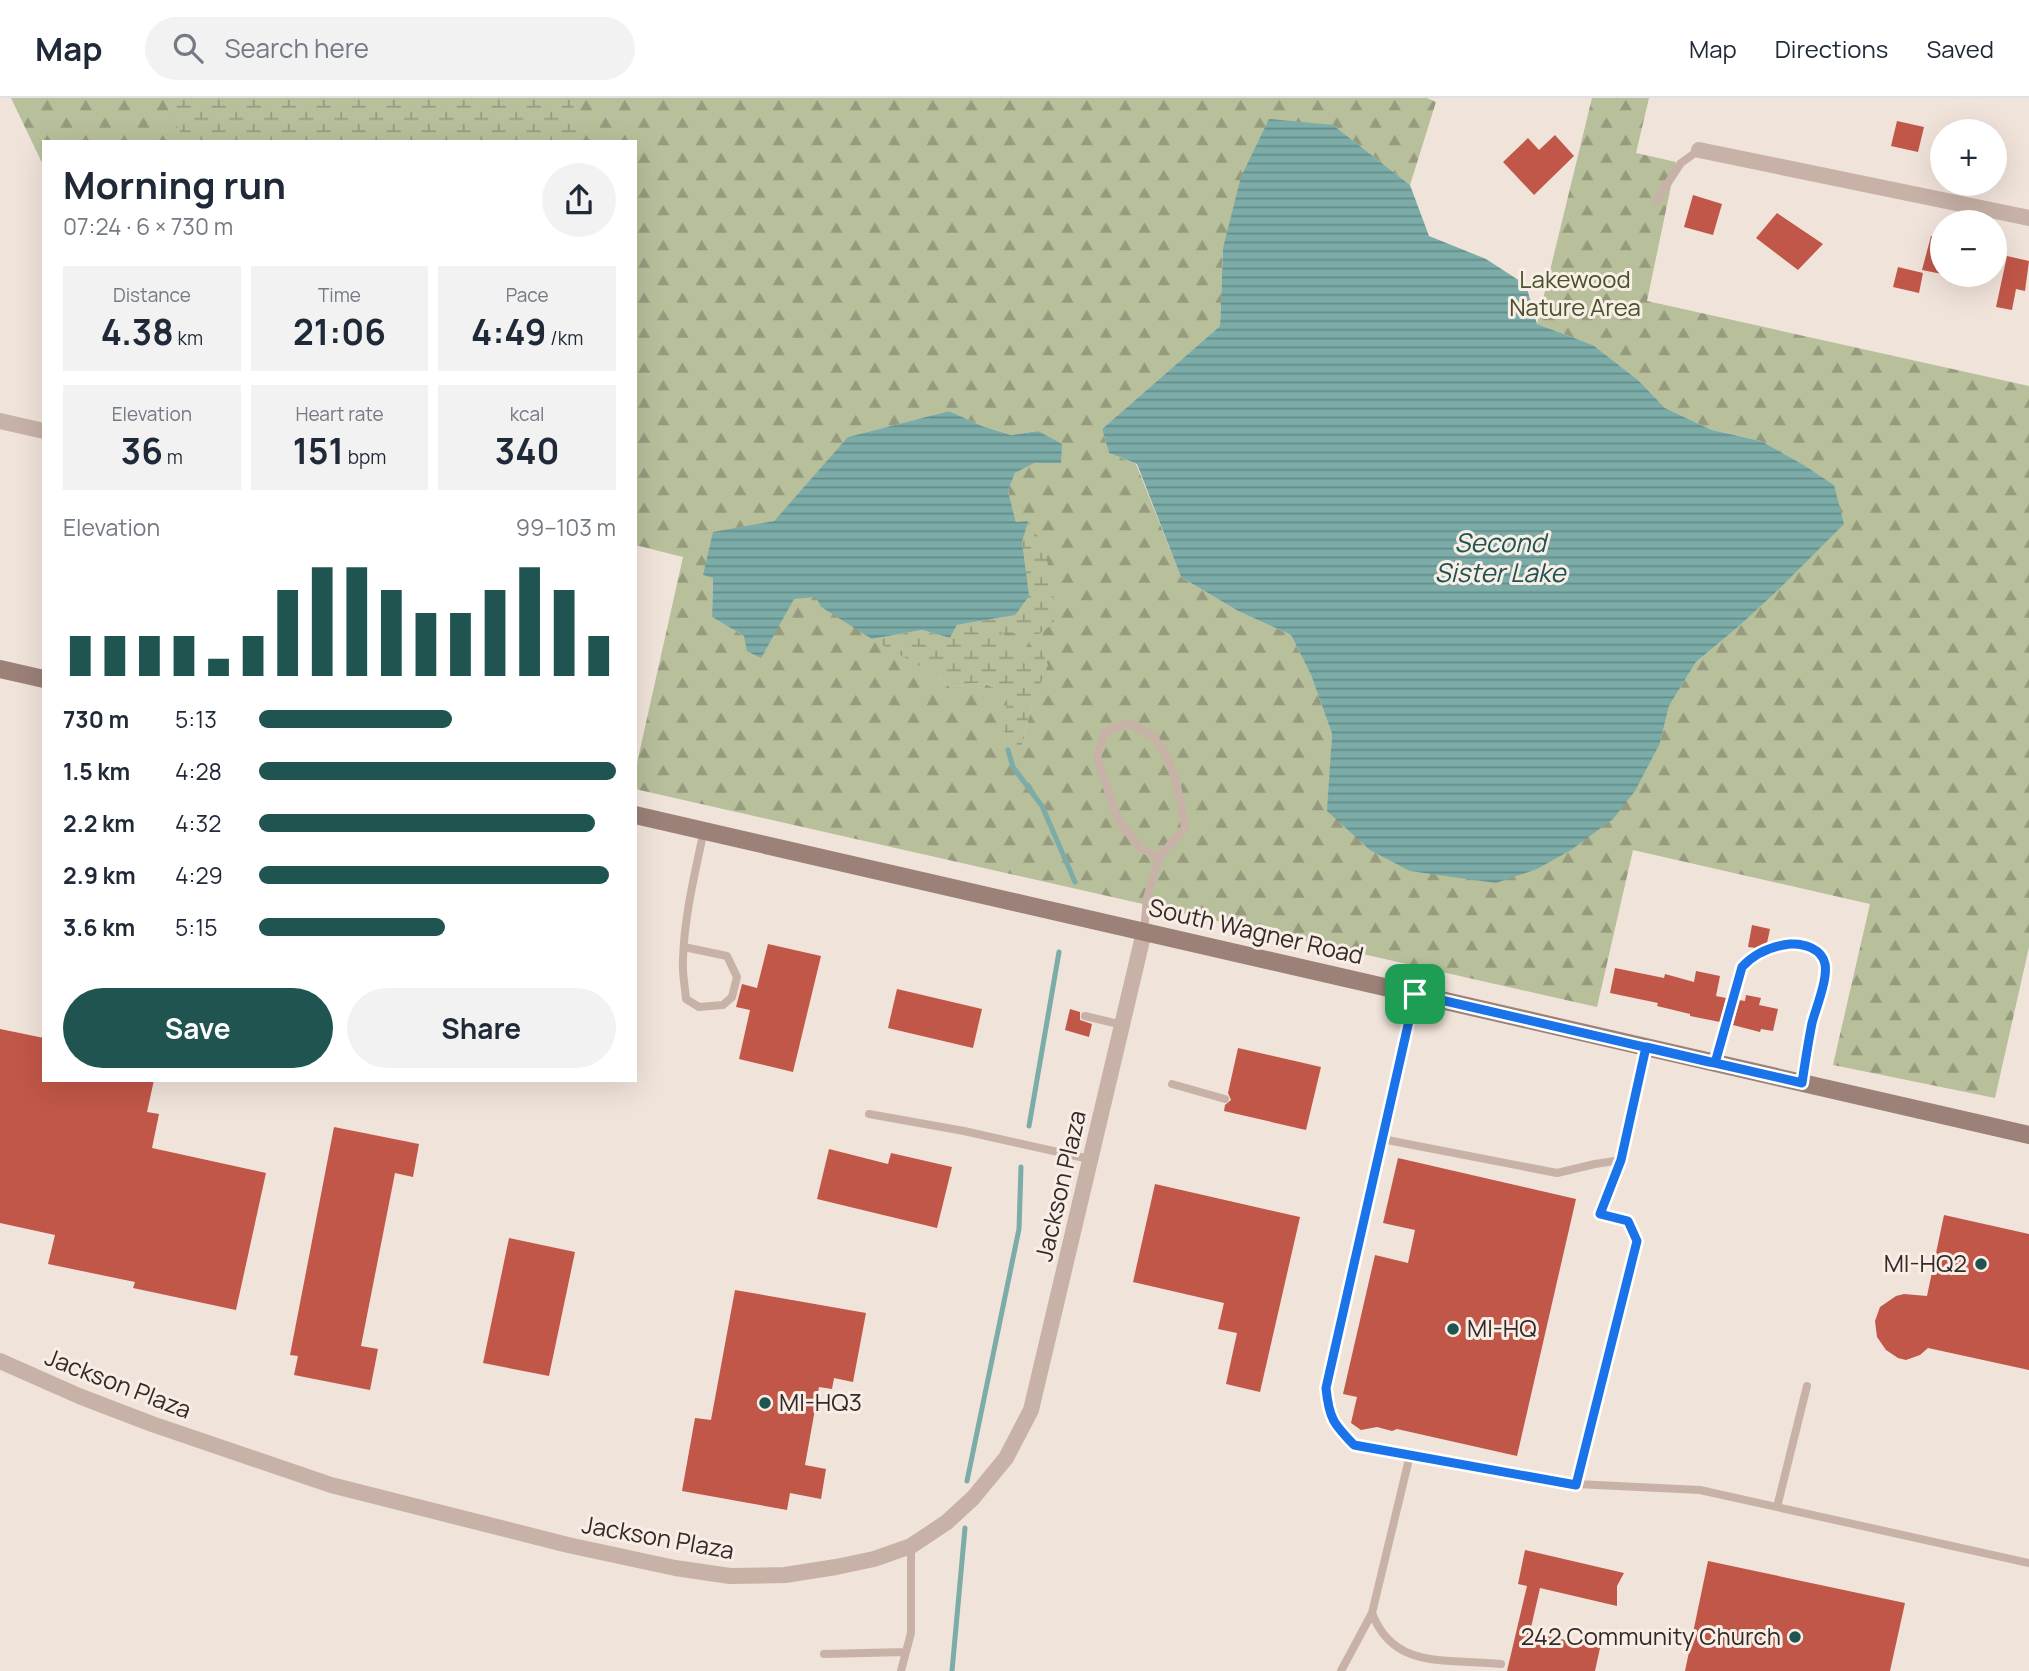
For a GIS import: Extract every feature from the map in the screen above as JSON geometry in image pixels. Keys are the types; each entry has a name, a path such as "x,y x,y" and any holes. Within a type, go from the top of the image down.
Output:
{"main road":[{"path":"0,669 42,679"},
{"name":"South Wagner Road","path":"637,814 2029,1135"}],"street":[{"path":"1699,150 2029,218"},
{"path":"0,421 42,431"},
{"name":"Jackson Plaza","path":"0,1361 152,1424 331,1485 463,1520 675,1568 730,1576 785,1575 874,1559 911,1546 947,1522 973,1498 1006,1458 1031,1410 1144,932"}],"lane":[{"path":"1656,201 1681,163 1699,150"},
{"path":"1144,932 1147,898 1159,858 1185,828 1180,796 1162,750 1151,736 1127,723 1104,733 1097,758 1118,820 1140,848 1159,858"},
{"path":"684,947 727,956 737,977 732,997 723,1005 699,1007 686,999 682,962 684,947 694,879 704,830"},
{"path":"1715,1063 1742,967 1749,959 1770,948 1790,944 1807,946 1819,953 1825,962 1825,973 1812,1024 1802,1083"},
{"path":"1415,994 1326,1388 1328,1411 1354,1445 1576,1485 1700,1490 2029,1563"},
{"path":"1085,1016 1123,1025"},
{"path":"1576,1485 1637,1241 1628,1221 1600,1214 1621,1160 1646,1047"},
{"path":"1172,1084 1225,1099"},
{"path":"869,1114 964,1131 1089,1159"},
{"path":"1382,1139 1557,1173 1621,1160"},
{"path":"1777,1507 1807,1386"},
{"path":"1341,1671 1372,1613 1410,1455"},
{"path":"901,1671 911,1633 911,1546"},
{"path":"1372,1613 1377,1628 1389,1645 1406,1657 1437,1663 1501,1664"},
{"path":"824,1654 906,1652"}],"green space":[{"name":"Lakewood Nature Area","path":"11,98 1427,98 1436,102 1410,185 1333,125 1223,248 1220,326 1102,429 1109,453 1136,464 1181,577 1238,611 1291,635 1311,675 1332,734 1328,811 1660,743 1669,706 1696,662 1738,627 1809,557 1834,485 1761,441 1712,430 1665,408 1638,380 1593,345 1537,324 1592,98 1649,98 1636,153 1676,162 1647,301 2029,386 2029,947 1995,1098 1833,1065 1870,904 1633,850 1597,1007 637,789 637,763 683,557 637,546 637,140 42,140 42,163","holes":["949,411 1011,435 1038,431 1061,463 1033,463 1015,473 1008,491 1016,522 1000,633 1017,647 1032,705 1022,745 1004,745 1008,695 981,684 968,684 952,689 939,677 821,607 816,596 793,599 761,657 744,636 712,617 713,577 703,575 774,521 849,437"]},
{"path":"162,98 572,98 580,140 186,140"},
{"path":"1028,521 1045,548 1056,612 1053,624 1039,634 1001,633 1017,647 1040,647 1048,665 1032,705 1022,745 1008,750 1004,745 1007,695 981,684 968,684 952,689 939,677 872,639 922,630 950,638 957,625 1015,615 1029,596 1022,542"}],"water":[{"name":"Second Sister Lake","path":"1269,119 1333,125 1410,185 1429,236 1486,259 1526,285 1537,324 1593,345 1638,380 1665,408 1712,430 1761,441 1834,485 1844,524 1779,589 1696,662 1669,706 1660,743 1635,791 1613,819 1571,850 1537,869 1496,883 1410,871 1370,850 1327,811 1332,734 1311,675 1291,635 1238,611 1181,577 1137,464 1109,453 1102,429 1220,326 1223,248 1241,177"},
{"path":"949,411 1011,435 1038,431 1062,444 1061,463 1034,463 1015,473 1008,491 1016,522 1028,521 1022,542 1029,596 1015,615 957,625 950,638 922,630 872,639 821,607 816,597 794,599 761,658 747,651 744,636 712,617 713,578 703,575 713,532 774,521 848,437"}],"building":[{"path":"1897,121 1924,127 1918,152 1891,146"},
{"path":"1555,135 1574,156 1534,195 1503,162 1528,138 1539,150"},
{"path":"1693,195 1722,204 1713,235 1684,227"},
{"path":"1777,213 1823,244 1798,270 1756,238"},
{"path":"1930,240 1930,272 1922,270"},
{"path":"2007,256 2029,261 2025,291 2016,289 2012,310 1996,307 2000,287 2007,287"},
{"path":"1898,267 1923,273 1919,293 1893,287"},
{"path":"1752,925 1770,929 1767,943 1756,948 1748,947"},
{"path":"768,944 821,956 793,1072 739,1059 750,1010 736,1007 742,984 757,988"},
{"path":"1615,968 1664,978 1665,974 1694,982 1696,971 1720,976 1716,996 1726,998 1720,1022 1657,1006 1658,1003 1610,993"},
{"path":"897,989 982,1009 973,1048 888,1028"},
{"path":"1746,995 1761,998 1759,1005 1778,1009 1773,1031 1761,1029 1760,1032 1733,1025 1739,1000 1745,1001"},
{"path":"1070,1009 1080,1012 1080,1020 1092,1024 1089,1037 1065,1030"},
{"path":"0,1029 42,1038 42,1082 154,1082 147,1112 159,1114 152,1148 266,1173 236,1310 133,1288 135,1282 48,1264 55,1235 0,1223"},
{"path":"1238,1048 1321,1067 1306,1130 1224,1111 1225,1105 1231,1100 1228,1093"},
{"path":"334,1127 419,1144 413,1177 395,1173 361,1346 378,1349 370,1390 294,1375 298,1356 290,1355"},
{"path":"829,1149 888,1164 891,1153 952,1167 937,1228 817,1199"},
{"name":"MI-HQ","path":"1398,1158 1576,1199 1517,1456 1397,1429 1392,1431 1377,1427 1361,1430 1351,1423 1357,1397 1343,1394 1375,1255 1408,1263 1415,1230 1383,1223"},
{"path":"1155,1184 1300,1217 1260,1392 1226,1384 1237,1333 1218,1329 1224,1303 1133,1282"},
{"name":"MI-HQ2","path":"1944,1215 2029,1234 2029,1370 1928,1348 1920,1355 1906,1360 1886,1350 1877,1337 1875,1321 1880,1307 1904,1294 1927,1296"},
{"path":"509,1238 575,1252 549,1376 483,1363"},
{"name":"MI-HQ3","path":"735,1290 866,1313 853,1382 834,1378 832,1389 819,1387 805,1465 826,1469 821,1499 790,1493 787,1510 682,1491 695,1418 711,1420"},
{"path":"1525,1550 1624,1573 1617,1586 1617,1606 1540,1588 1530,1632 1600,1648 1595,1671 1507,1671 1527,1586 1518,1584"},
{"name":"242 Community Church","path":"1708,1561 1905,1603 1890,1671 1685,1671"}],"waterway":[{"path":"1008,750 1013,767 1042,806 1075,882"},
{"path":"1029,1126 1059,952"},
{"path":"967,1481 1019,1229 1021,1167"},
{"path":"952,1671 965,1528"}],"place":[{"name":"MI-HQ2","path":"1981,1264"},
{"name":"MI-HQ","path":"1453,1329"},
{"name":"MI-HQ3","path":"765,1403"},
{"name":"242 Community Church","path":"1795,1637"}],"route":[{"path":"1415,994 1326,1388 1328,1411 1354,1445 1576,1485 1637,1241 1628,1221 1600,1214 1621,1160 1646,1047 1715,1063 1742,967 1749,959 1770,948 1798,944 1819,953 1825,962 1802,1083 1709,1062 1646,1047 1415,994"}]}
